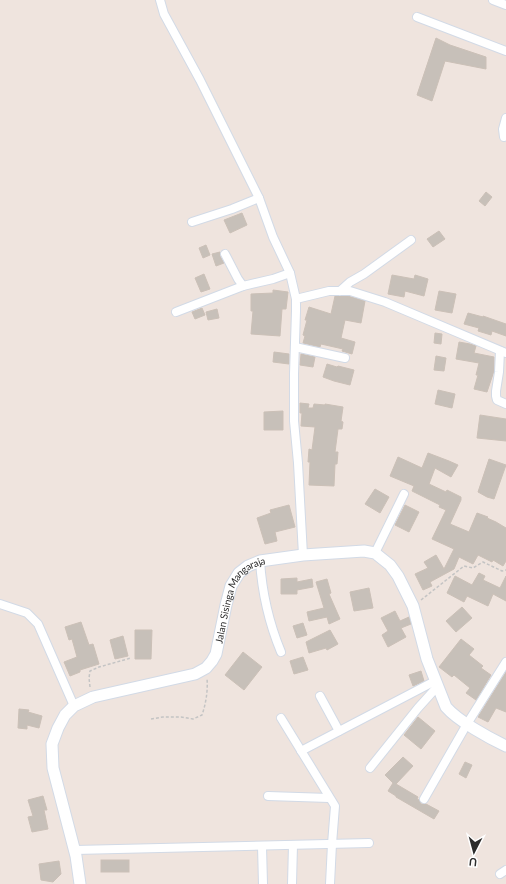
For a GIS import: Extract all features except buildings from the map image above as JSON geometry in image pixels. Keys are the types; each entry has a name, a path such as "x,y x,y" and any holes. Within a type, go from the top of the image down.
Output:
{"street":[{"path":"160,0 164,14 200,80 259,198 273,237 290,274 296,299 294,421 303,555"},
{"path":"493,0 506,5"},
{"path":"417,18 506,51"},
{"path":"504,137 503,128 506,118"},
{"path":"192,222 232,209 259,198"},
{"path":"340,291 350,282 364,274 411,240"},
{"path":"225,254 243,286"},
{"path":"176,312 243,286 290,274"},
{"path":"296,299 329,291 350,292 384,302 503,352 496,396 497,400 506,404"},
{"path":"295,347 345,358"},
{"path":"404,494 374,553 390,565 398,576 413,606 427,659 446,707 450,712 467,724 496,742 506,746"},
{"name":"Jalan Sisinga Mangaraja","path":"206,668 216,654 231,586 239,573 248,566 260,561 303,555 364,551 374,553"},
{"path":"260,561 266,606 280,652"},
{"path":"0,604 27,614 38,624 74,706"},
{"path":"424,799 467,724 506,662"},
{"path":"80,884 75,850 53,768 52,744 65,715 74,706 93,696 195,674 206,668"},
{"path":"301,751 436,684"},
{"path":"370,768 436,684"},
{"path":"320,696 339,731"},
{"path":"281,718 335,806 330,884"},
{"path":"268,796 329,798"},
{"path":"75,850 369,843"},
{"path":"292,884 293,845"},
{"path":"262,846 263,884"}],"path":[{"path":"413,606 464,566 473,568 483,562 502,571 506,570"},
{"path":"93,696 89,678 90,671 131,658"},
{"path":"151,719 181,717 193,719 202,715 205,707 208,685 206,668"}]}
